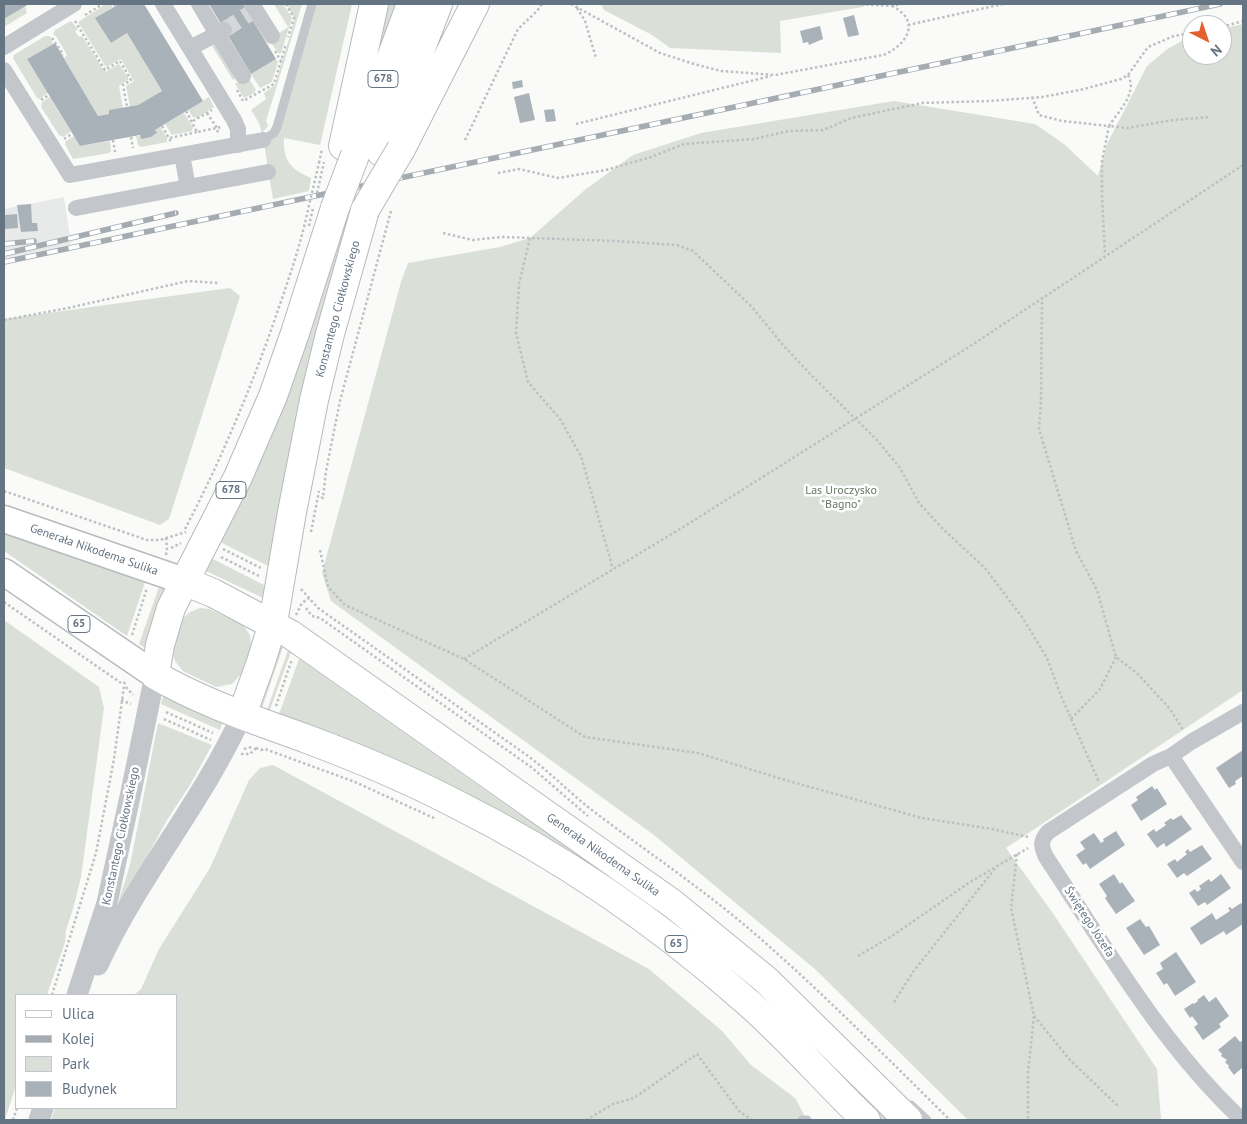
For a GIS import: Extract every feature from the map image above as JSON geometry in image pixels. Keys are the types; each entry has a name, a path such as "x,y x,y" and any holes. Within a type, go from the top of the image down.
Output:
{"highway":[{"path":"323,220 374,4"},
{"name":"678","path":"338,159 411,4"},
{"name":"Konstantego Ciołkowskiego","path":"284,620 293,506 314,400 330,334 373,213 391,150 438,4"},
{"path":"391,150 475,4"},
{"name":"678","path":"154,675 160,645 171,608 238,477 265,415 295,333 323,220"},
{"name":"65","path":"184,580 284,620"},
{"name":"678","path":"242,715 262,662 284,620"},
{"name":"Generała Nikodema Sulika","path":"284,620 290,634 673,904 766,980 853,1067 907,1110"},
{"name":"65","path":"154,675 193,696 391,772 458,805 528,843 583,878 674,942 746,1000 866,1120"}],"main road":[{"name":"Generała Nikodema Sulika","path":"4,519 184,580"},
{"name":"65","path":"4,572 154,675"}],"street":[{"path":"163,4 236,124 238,144"},
{"path":"199,4 221,32 243,76"},
{"path":"252,9 272,36"},
{"path":"4,47 72,11"},
{"path":"190,48 221,32"},
{"path":"4,70 70,175 263,140"},
{"path":"182,155 188,186"},
{"path":"76,208 268,172"},
{"name":"Konstantego Ciołkowskiego","path":"77,994 107,903 154,675"},
{"path":"1042,840 1048,832 1153,764 1171,756 1191,742 1243,712"},
{"name":"Konstantego Ciołkowskiego","path":"85,994 106,949 137,890 200,795 242,715"},
{"path":"1171,756 1243,862"},
{"name":"Świętego Józefa","path":"1042,840 1041,846 1046,857 1157,1024 1214,1094 1242,1120"}],"lane":[{"path":"263,140 274,134 277,127 312,4"},
{"path":"853,1067 891,1088"},
{"path":"907,1110 927,1120"},
{"path":"802,1120 807,1120"}],"path":[{"path":"103,4 72,11 106,70 120,61 131,80 123,85 127,107"},
{"path":"465,140 518,29 542,4"},
{"path":"571,4 660,53 721,71 775,75"},
{"path":"856,4 893,6 902,4"},
{"path":"908,25 1003,4"},
{"path":"576,124 775,75 893,52 901,45 907,35 908,25 906,17 893,6"},
{"path":"576,7 585,21 596,58"},
{"path":"498,172 520,169 558,178 606,170 651,157 684,144 754,139 789,131 823,130 851,118 922,103 989,101 1080,90 1121,79 1128,75 1148,47 1182,34"},
{"path":"52,38 62,54"},
{"path":"1106,256 1102,161 1109,126 1130,96 1131,80 1128,75"},
{"path":"37,102 49,95"},
{"path":"1032,97 1039,115 1062,121 1127,128 1173,120 1210,117"},
{"path":"192,122 224,103"},
{"path":"186,112 198,132"},
{"path":"207,113 216,128 222,148"},
{"path":"170,138 236,124"},
{"path":"61,141 72,134"},
{"path":"131,137 133,150"},
{"path":"112,140 115,153"},
{"path":"185,529 232,431 278,310 323,220 338,159"},
{"path":"464,660 685,526 972,345 1243,165"},
{"path":"321,497 323,498 325,491 326,471 348,367 373,213"},
{"path":"443,233 474,240 503,237 615,240 677,245 693,251 752,307 789,351 876,439 900,468 919,503 944,530 985,568 1022,618 1048,658 1071,719 1105,795"},
{"path":"530,238 519,284 516,333 528,382 560,420 581,456 613,569"},
{"path":"4,320 68,308 188,281 218,283"},
{"path":"1042,297 1039,429 1076,551 1097,590 1116,657 1137,673 1170,709 1179,726 1190,738 1191,742"},
{"path":"310,539 319,488"},
{"path":"4,491 147,540 160,540 189,533"},
{"path":"166,538 166,556"},
{"path":"217,546 269,572"},
{"path":"320,550 328,587 345,605 464,660 586,737 698,753 785,780 922,818 992,829 1042,840"},
{"path":"213,553 268,580"},
{"path":"300,589 302,580"},
{"path":"295,584 318,608 534,761 594,812 653,854 731,914 803,977 950,1120"},
{"path":"130,640 148,586"},
{"path":"284,620 309,598"},
{"path":"4,602 121,683"},
{"path":"275,708 294,654"},
{"path":"1071,719 1100,689 1116,657"},
{"path":"52,994 96,853 114,759 121,700 126,676"},
{"path":"126,687 136,698"},
{"path":"121,700 136,706"},
{"path":"158,708 219,736"},
{"path":"157,716 216,742"},
{"path":"254,742 256,748"},
{"path":"256,748 261,750 265,748 355,782 442,820"},
{"path":"238,752 250,754 256,748"},
{"path":"858,956 892,936 1000,863 1042,840"},
{"path":"1017,854 1010,908 1034,1016 1028,1072 1029,1120"},
{"path":"894,1002 913,972 1000,863"},
{"path":"1034,1016 1070,1060 1118,1106"},
{"path":"586,1120 613,1104 634,1098 697,1054 739,1111 752,1120"}],"shaded area":[{"path":"64,197 71,244 4,259 4,209"}],"green space":[{"path":"106,4 110,4 113,7 96,18 111,43 127,33 162,91 138,105 130,107 126,86 134,81 121,59 106,67 78,22"},
{"path":"274,4 283,4 292,18 281,53 279,54 270,41 288,27"},
{"path":"287,4 302,4 266,121 268,126 262,133 259,123 251,110 266,99 264,93 275,85 295,19"},
{"path":"316,4 352,4 320,145 284,138 285,152 289,163 298,171 311,178 309,191 273,199 264,144 272,139"},
{"path":"381,4 401,4 371,85"},
{"path":"601,4 870,4 780,21 781,53 670,48 652,35 604,10"},
{"path":"25,6 27,13 4,27 4,19"},
{"path":"71,21 78,29 75,31 79,37 82,36 105,72 119,64 129,79 119,86 123,108 98,116 64,58 67,55 56,36 53,35 55,30"},
{"name":"Las Uroczysko \"Bagno\"","path":"1243,24 1243,690 1006,848 1052,912 1157,1069 1161,1120 968,1120 816,970 654,835 331,601 322,573 401,282 408,263 500,247 530,238 586,189 633,155 701,133 894,101 1035,124 1064,144 1098,176 1107,144 1147,66 1166,50 1182,41 1182,65 1232,65 1232,27"},
{"path":"45,36 50,36 53,44 27,59 48,93 40,99 37,98 13,58 14,55"},
{"path":"215,44 237,77 233,80 212,46"},
{"path":"276,59 278,62 272,82 260,88 251,74"},
{"path":"248,77 256,90 244,98 235,84"},
{"path":"50,97 71,132 63,137 59,135 41,107 42,102"},
{"path":"209,97 214,107 197,118 193,117 188,110"},
{"path":"184,113 193,127 192,131 172,135 165,124"},
{"path":"160,127 167,138 167,142 141,147 138,145 136,136 151,137 156,134 155,130"},
{"path":"74,136 80,146 110,141 111,151 109,153 73,159 65,144 66,141"},
{"path":"343,223 349,223 270,567 220,542 265,449 303,355"},
{"path":"230,288 240,296 169,519 160,525 4,468 4,319"},
{"path":"4,528 147,576 127,636 4,551"},
{"path":"211,558 266,586 263,598 204,570"},
{"path":"161,581 168,584 145,648 139,644"},
{"path":"200,608 209,609 243,625 250,635 251,648 243,672 232,684 216,687 183,671 175,661 172,651 182,619 190,612"},
{"path":"4,620 99,687 104,708 81,877 66,930 65,942 47,994 15,994 15,1088 5,1120"},
{"path":"283,647 261,711 257,710 278,648"},
{"path":"288,650 291,652 268,715 266,713"},
{"path":"299,659 516,812 571,843 725,958 896,1120 882,1120 786,1025 718,964 278,717"},
{"path":"164,692 224,718 220,730 161,704"},
{"path":"158,723 212,745 190,785 167,820 113,919 130,865"},
{"path":"273,765 649,969 722,1031 751,1065 795,1098 807,1120 51,1120 55,1109 178,1109 178,994 135,994 141,989 159,949 210,868 249,780 260,768"}],"building":[{"path":"4,4 29,4 4,19"},
{"path":"119,4 144,4 203,101 155,130 157,133 151,137 141,139 140,135 80,146 27,59 55,43 98,116 109,114 109,110 138,105 162,91 127,33 111,43 95,18"},
{"path":"209,4 243,4 276,59 251,74"},
{"path":"854,15 859,35 848,37 843,18"},
{"path":"820,26 823,39 809,45 808,42 803,43 800,31"},
{"path":"522,80 523,87 513,89 512,82"},
{"path":"529,93 535,120 520,123 514,97"},
{"path":"554,109 556,121 546,122 544,110"},
{"path":"31,204 32,223 37,223 38,231 21,232 17,205"},
{"path":"17,214 18,228 4,229 4,215"},
{"path":"1243,750 1243,776 1235,781 1236,784 1229,788 1216,768"},
{"path":"1152,786 1155,790 1157,788 1167,804 1141,821 1131,805 1138,800 1136,797"},
{"path":"1181,815 1192,829 1166,847 1164,843 1157,848 1147,834 1154,829 1156,832 1166,825 1164,823 1171,818 1173,820"},
{"path":"1116,831 1125,845 1090,869 1086,863 1083,865 1076,855 1085,849 1080,842 1094,833 1101,843 1104,841 1103,839"},
{"path":"1202,845 1212,859 1187,876 1184,873 1177,878 1167,864 1175,859 1177,862 1187,854 1185,852 1188,849 1190,852"},
{"path":"1114,874 1135,901 1116,914 1105,898 1107,896 1099,884"},
{"path":"1221,874 1231,888 1207,905 1205,902 1198,906 1189,893 1195,889 1197,892 1201,889 1199,886 1209,879 1211,882"},
{"path":"1241,903 1243,906 1243,924 1226,935 1224,931 1201,945 1190,928 1212,913 1216,920 1230,911 1228,908 1232,909"},
{"path":"1140,919 1146,927 1149,926 1160,945 1144,955 1126,928"},
{"path":"1176,952 1196,982 1175,996 1167,983 1164,985 1156,973 1163,969 1160,963"},
{"path":"1204,995 1209,1002 1216,997 1229,1016 1219,1024 1221,1027 1203,1040 1194,1027 1198,1024 1192,1016 1190,1018 1184,1009 1194,1004"},
{"path":"1235,1036 1240,1042 1243,1040 1243,1067 1234,1075 1225,1062 1227,1060 1221,1056 1222,1054 1218,1050"}],"tunnel":[{"path":"224,30 249,14"}],"railway":[{"path":"4,262 1220,4"},
{"path":"4,254 176,213"},
{"path":"4,244 34,241"}]}
